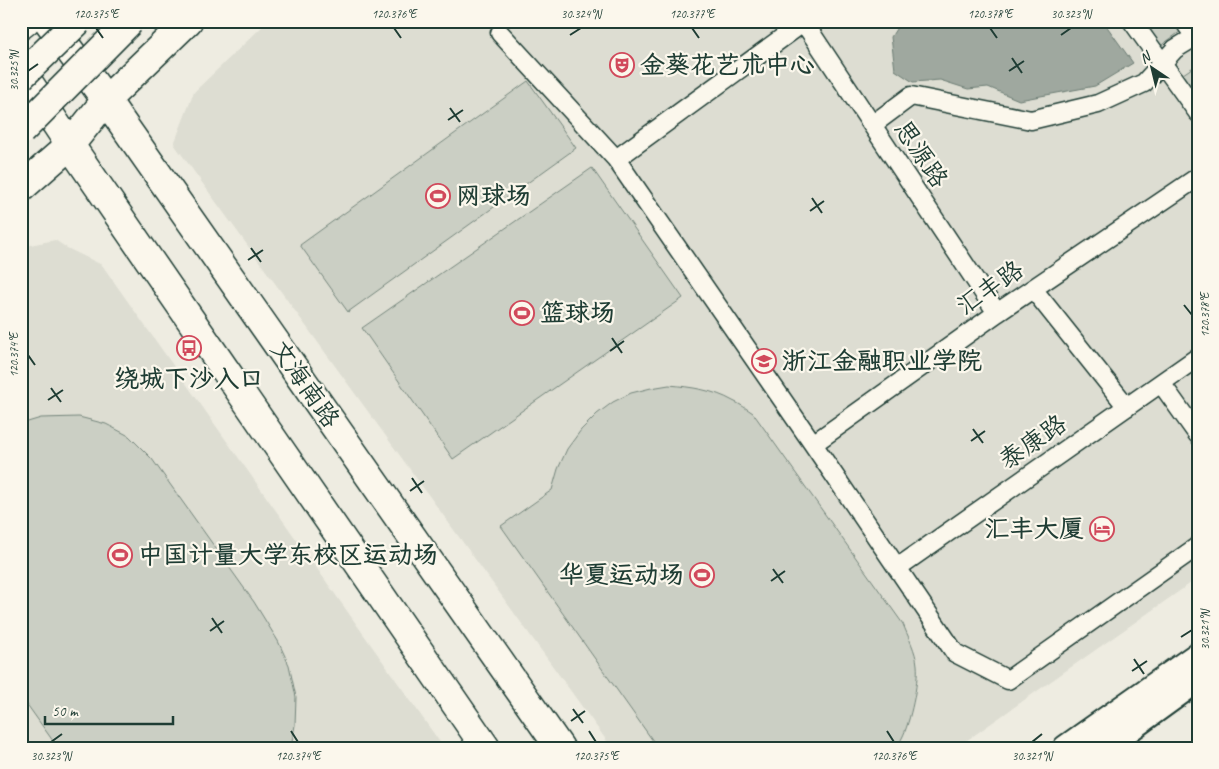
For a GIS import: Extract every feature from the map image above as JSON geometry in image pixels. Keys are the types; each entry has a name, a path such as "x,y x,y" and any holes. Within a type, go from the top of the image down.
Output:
{"main road":[{"path":"21,25 26,21"},
{"name":"文海南路","path":"48,21 106,100 560,748"},
{"path":"21,76 78,21"},
{"path":"21,131 130,21"},
{"path":"21,188 70,144 106,100 188,21"},
{"path":"21,71 486,748"},
{"path":"1066,748 1198,655"},
{"path":"1103,748 1198,679"}],"street":[{"path":"1132,21 1198,113"},
{"path":"1184,21 1198,41"},
{"path":"616,159 803,22"},
{"name":"思源路","path":"803,22 997,313"},
{"path":"500,33 616,159 955,653 1008,680 1198,546"},
{"path":"872,125 911,96 1031,120 1098,104 1144,83 1175,49 1198,34"},
{"name":"汇丰路","path":"813,444 997,313 1198,177"},
{"path":"1033,289 1127,407"},
{"name":"泰康路","path":"897,568 1198,357"},
{"path":"1160,384 1198,435"}],"shaded area":[{"name":"浙江金融职业学院","path":"268,21 1198,21 1198,578 956,748 612,748 174,144 194,92"},
{"path":"901,21 1103,21 1133,63 1095,86 1019,100 988,87 968,89 940,80 913,82 895,70 891,37"},
{"path":"1141,21 1174,21 1181,31 1159,47"},
{"path":"1198,64 1198,102 1180,76"},
{"name":"网球场","path":"528,81 576,148 348,312 300,245"},
{"name":"篮球场","path":"592,168 683,298 453,459 362,328"},
{"path":"55,240 102,265 444,748 21,748 21,250 30,245"},
{"name":"华夏运动场","path":"669,385 694,388 718,394 753,413 903,624 912,644 917,672 915,692 908,723 902,738 895,748 658,748 501,526 552,490 558,469 567,449 581,430 597,414 613,402 631,393"},
{"name":"中国计量大学东校区运动场","path":"79,417 106,424 129,436 152,459 254,602 278,641 289,665 296,697 295,725 292,742 288,748 58,748 21,696 21,424 41,418"}],"place":[{"name":"金葵花艺术中心","path":"622,65"},
{"name":"网球场","path":"438,196"},
{"name":"篮球场","path":"522,313"},
{"name":"绕城下沙入口","path":"189,348"},
{"name":"浙江金融职业学院","path":"764,361"},
{"name":"汇丰大厦","path":"1102,529"},
{"name":"中国计量大学东校区运动场","path":"120,555"},
{"name":"华夏运动场","path":"702,575"}]}
